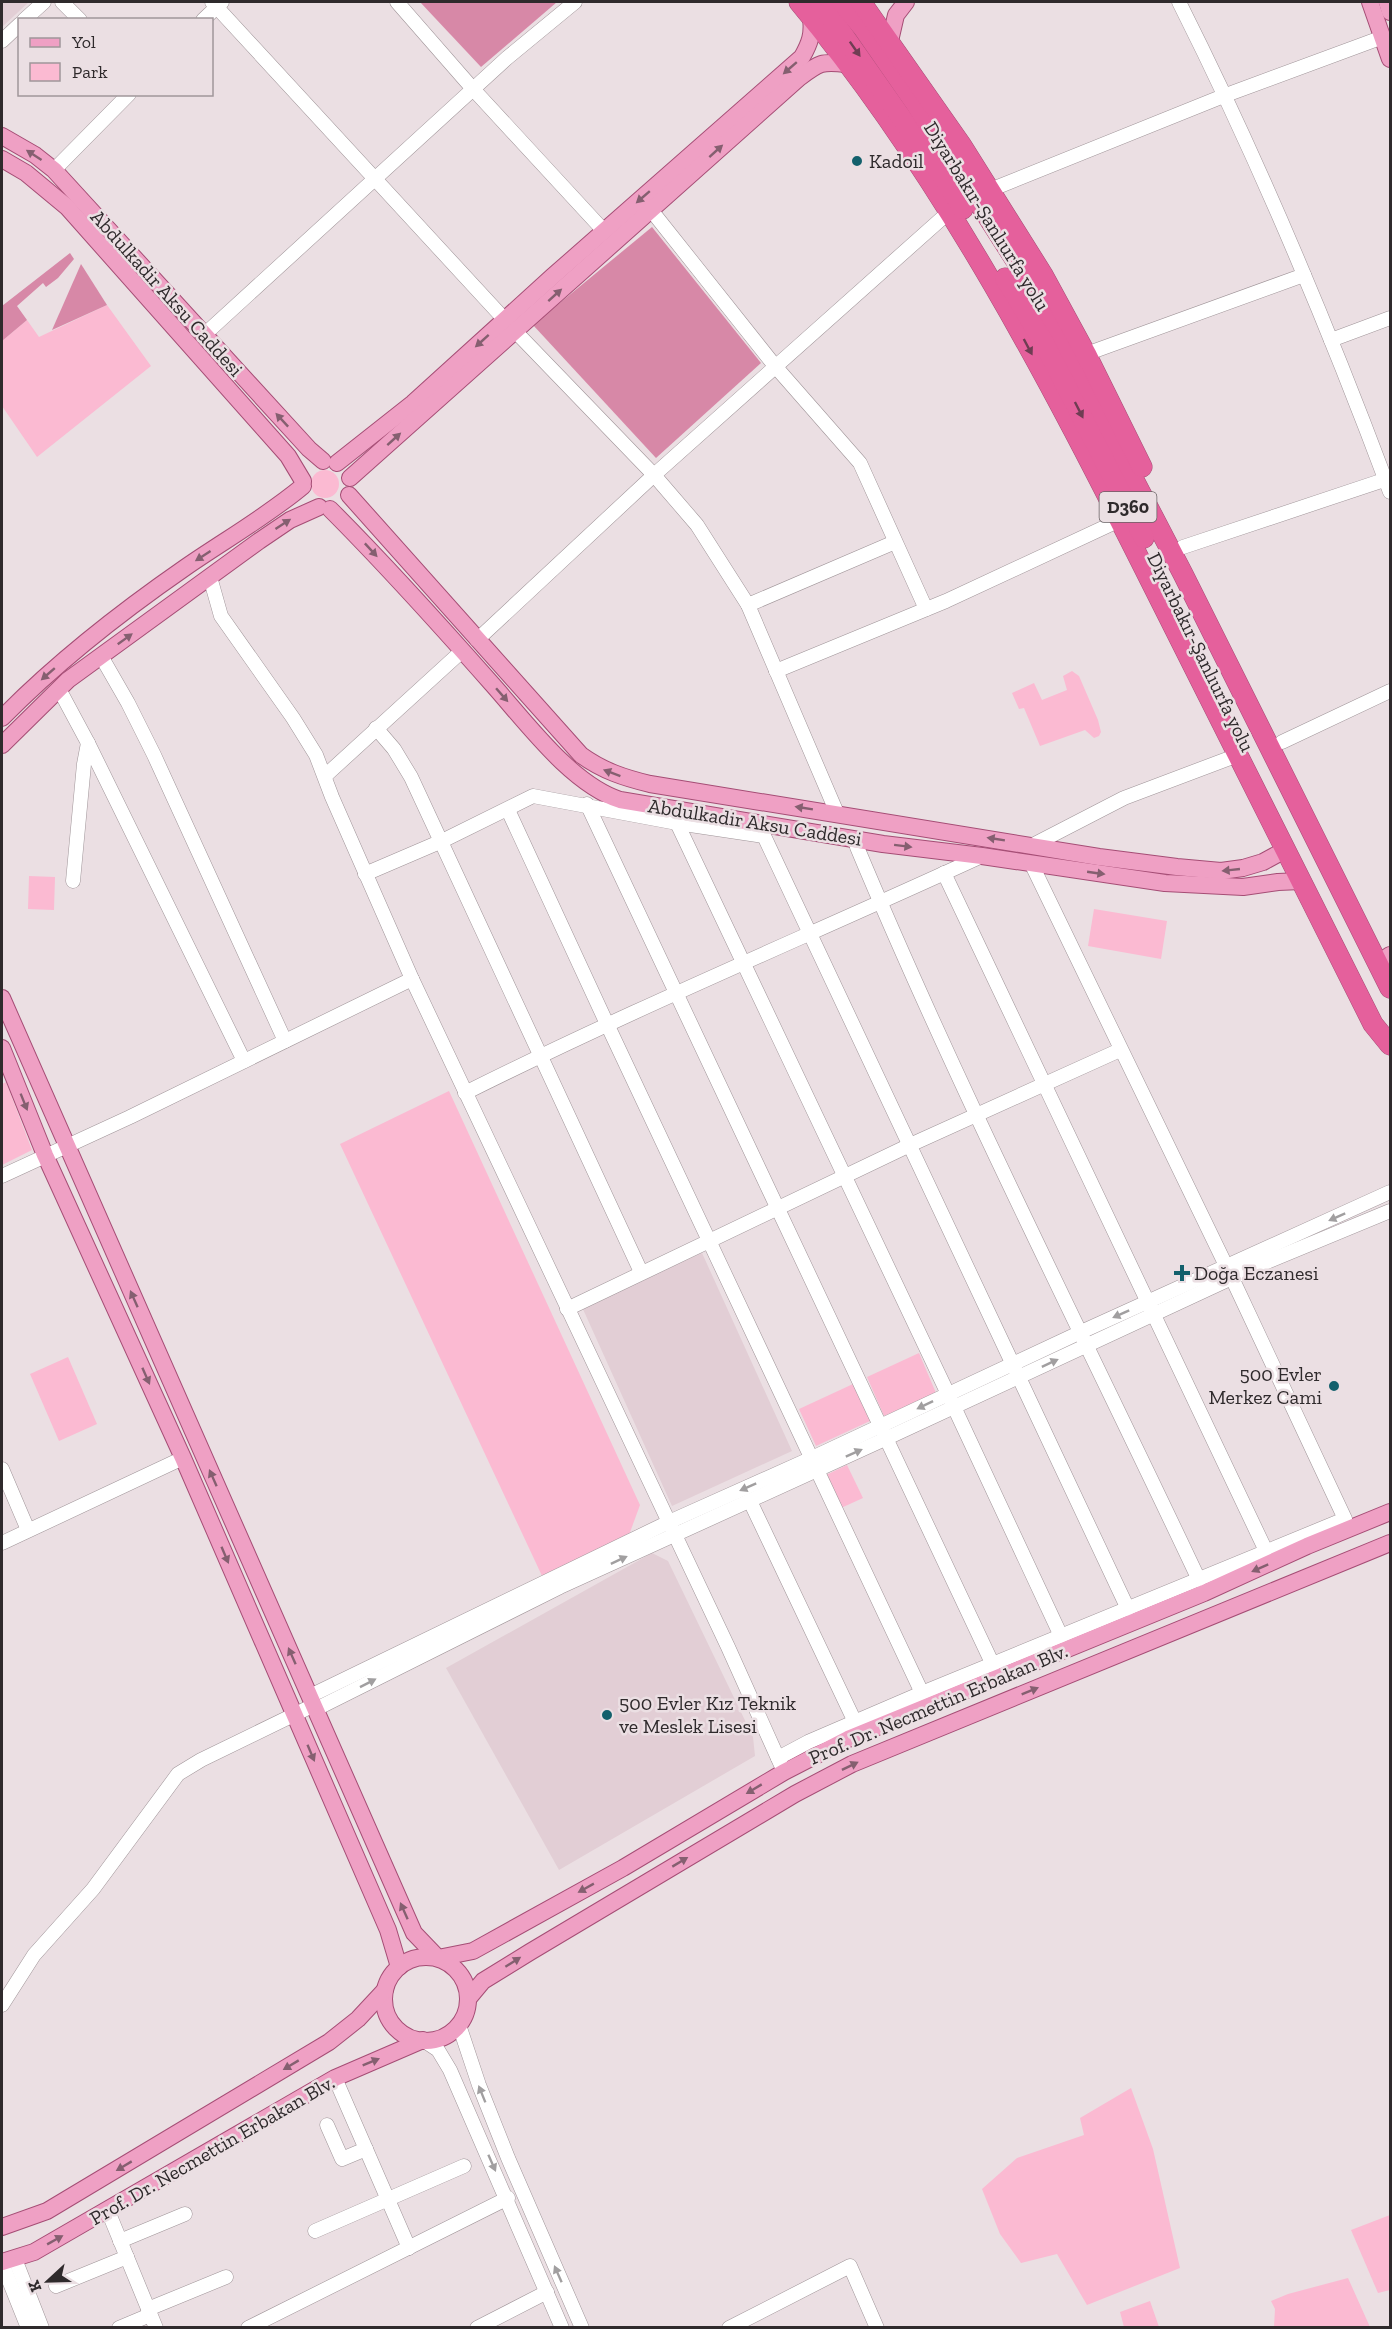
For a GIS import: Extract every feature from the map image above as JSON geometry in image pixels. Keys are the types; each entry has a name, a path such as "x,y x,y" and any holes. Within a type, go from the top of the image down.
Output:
{"highway":[{"path":"799,2 816,10 846,64 922,170 1016,323 1120,520 1373,1024 1390,1045"},
{"name":"Diyarbakır-Şanlıurfa yolu","path":"842,2 864,29 914,101 1037,294 1183,574 1390,988"},
{"path":"861,2 890,41 990,190 1043,275 1086,354 1389,958"},
{"name":"Diyarbakır-Şanlıurfa yolu","path":"816,10 946,181 1044,344 1191,633 1390,1039"}],"main road":[{"path":"885,2 892,7 904,2"},
{"path":"890,41 896,15 904,2"},
{"path":"1370,2 1390,59"},
{"path":"1387,2 1390,12"},
{"path":"2,745 59,689 100,656 290,520 324,508 338,506 349,486 604,231 802,57 811,42 816,10"},
{"path":"2,718 48,673 136,603 283,502 303,484 310,468 330,462 413,403 651,210 814,66 826,62 846,64"},
{"name":"Abdulkadir Aksu Caddesi","path":"2,136 35,155 54,170 309,449 330,462"},
{"name":"Abdulkadir Aksu Caddesi","path":"2,159 26,173 67,207 280,447 303,484"},
{"path":"330,462 343,466 349,486"},
{"path":"303,484 308,499 324,508"},
{"name":"Abdulkadir Aksu Caddesi","path":"349,486 477,640 550,722 582,756 597,767 618,776 650,784 1099,857 1221,871 1263,862 1286,850"},
{"name":"Abdulkadir Aksu Caddesi","path":"324,508 370,549 578,777 594,789 620,800 677,816 1188,885 1243,888 1301,881"},
{"path":"1257,885 1271,876 1270,866 1263,862"},
{"path":"2,998 414,1933 438,1958 450,1964 460,1974 466,1986 468,1999 466,2013 459,2025 449,2034 437,2039 423,2040 404,2033 389,2018 385,2004 386,1990 390,1977 399,1967 411,1960 424,1957 438,1958"},
{"path":"2,1048 45,1155 183,1458 388,1930 399,1967"},
{"name":"Prof. Dr. Necmettin Erbakan Blv.","path":"438,1958 473,1951 623,1868 781,1765 1204,1593 1307,1546 1390,1512"},
{"name":"Prof. Dr. Necmettin Erbakan Blv.","path":"468,1999 483,1981 530,1952 795,1794 852,1764 1390,1543"},
{"name":"Prof. Dr. Necmettin Erbakan Blv.","path":"2,2227 28,2219 66,2201 329,2042 358,2019 386,1990"},
{"name":"Prof. Dr. Necmettin Erbakan Blv.","path":"6,2261 34,2252 108,2211 335,2078 423,2040"}],"street":[{"path":"26,18 44,2"},
{"path":"62,2 78,18"},
{"path":"397,2 473,89 604,231"},
{"path":"204,335 473,89 575,2"},
{"path":"1179,2 1226,95 1304,275 1389,484 1183,547"},
{"path":"205,18 217,3 374,179 654,475 697,525 748,605 837,813"},
{"path":"2,41 18,26"},
{"path":"990,190 1226,95 1383,37"},
{"path":"54,170 127,96"},
{"path":"651,210 775,366 860,463 926,609"},
{"path":"477,640 654,475 949,212"},
{"path":"1086,354 1304,275"},
{"path":"1331,340 1390,318"},
{"path":"776,672 926,609 1120,520"},
{"path":"748,605 896,542"},
{"path":"210,577 221,616 293,718 316,755 326,776 332,797 412,979 672,1528 781,1765 855,1722 1344,1519 1229,1273 1031,863"},
{"path":"326,776 462,651"},
{"path":"100,656 128,703 154,755 285,1041"},
{"path":"59,689 244,1061"},
{"path":"1282,742 1390,691"},
{"path":"376,728 403,763 442,842 539,1056 641,1272"},
{"path":"74,880 84,764 88,744"},
{"path":"1033,845 1124,798 1238,755"},
{"path":"365,874 442,842 534,796 677,816 764,836 1128,1609"},
{"path":"587,804 993,1665"},
{"path":"508,810 922,1693"},
{"path":"677,816 743,962 1061,1636"},
{"path":"855,839 880,902 976,1115 1199,1580"},
{"path":"465,1093 607,1024 982,856"},
{"path":"944,873 1266,1551"},
{"path":"2,1176 66,1144 130,1117 412,979"},
{"path":"567,1309 641,1272 846,1178 910,1145 1120,1050"},
{"path":"2,2005 34,1955 93,1889 178,1774 201,1760 314,1703 560,1587 672,1528 883,1433 954,1407 1088,1345 1152,1308 1229,1273 1390,1192"},
{"path":"1229,1273 1390,1211"},
{"path":"883,1433 948,1394 1081,1332 1152,1308"},
{"path":"2,1543 183,1458"},
{"path":"672,1528 750,1501 815,1464"},
{"path":"2,1469 28,1530"},
{"path":"750,1501 855,1722"},
{"path":"459,2025 491,2116 582,2328"},
{"path":"423,2040 438,2050 445,2060 508,2198 562,2328"},
{"path":"335,2078 409,2248"},
{"path":"327,2125 342,2159 366,2149"},
{"path":"315,2231 464,2166"},
{"path":"248,2328 508,2198"},
{"path":"108,2211 151,2317"},
{"path":"120,2241 185,2214"},
{"path":"56,2286 127,2257"},
{"path":"6,2261 28,2328"},
{"path":"6,2261 42,2328"},
{"path":"729,2328 850,2266 877,2328"},
{"path":"119,2328 151,2317 226,2277"},
{"path":"477,2328 547,2292"}],"shaded area":[{"path":"2,2 29,2 2,27"},
{"path":"420,2 557,2 481,67"},
{"path":"652,227 761,363 656,458 533,325"},
{"path":"70,253 74,259 58,278 46,287 43,283 17,306 27,320 2,341 2,306"},
{"path":"81,264 107,305 52,330"},
{"path":"702,1253 792,1451 672,1506 582,1307"},
{"name":"500 Evler Kız Teknik ve Meslek Lisesi","path":"652,1553 668,1561 753,1737 755,1756 559,1870 446,1668"}],"green space":[{"path":"107,305 151,366 37,457 2,406 2,341 27,320 39,337"},
{"path":"325,470 335,474 339,484 335,494 325,498 315,494 311,484 315,474"},
{"path":"1072,671 1079,676 1101,732 1094,738 1085,730 1040,746 1024,708 1019,709 1012,693 1034,683 1042,700 1067,690 1063,676"},
{"path":"29,876 55,877 54,910 28,909"},
{"path":"1094,909 1167,921 1161,959 1088,946"},
{"path":"6,1082 32,1150 2,1165 2,1084"},
{"path":"449,1091 640,1505 629,1535 543,1578 340,1144"},
{"path":"919,1353 936,1393 884,1416 867,1377"},
{"path":"68,1357 97,1424 59,1441 30,1374"},
{"path":"853,1384 870,1421 816,1446 799,1409"},
{"path":"847,1465 863,1498 841,1508 826,1475"},
{"path":"1131,2088 1153,2149 1180,2268 1087,2305 1057,2254 1021,2263 1000,2234 982,2189 1017,2158 1084,2135 1080,2118"},
{"path":"1390,2215 1390,2290 1378,2293 1351,2230"},
{"path":"1348,2278 1370,2327 1274,2327 1275,2309 1271,2301 1288,2294"},
{"path":"1150,2301 1159,2327 1124,2327 1120,2312"}],"place":[{"name":"Kadoil","path":"857,161"},
{"name":"Doğa Eczanesi","path":"1182,1273"},
{"name":"500 Evler Merkez Cami","path":"1334,1386"},
{"name":"500 Evler Kız Teknik ve Meslek Lisesi","path":"607,1715"}]}
